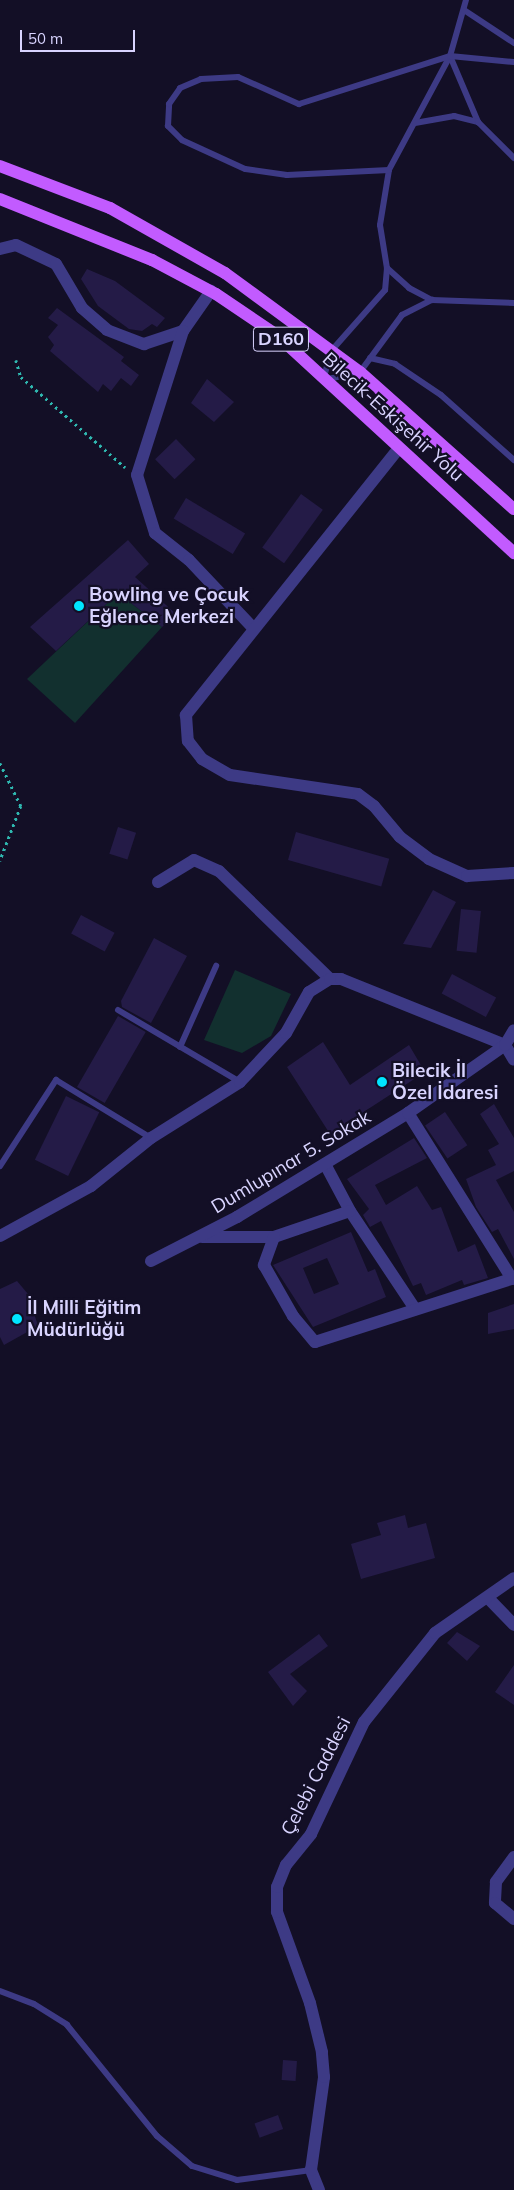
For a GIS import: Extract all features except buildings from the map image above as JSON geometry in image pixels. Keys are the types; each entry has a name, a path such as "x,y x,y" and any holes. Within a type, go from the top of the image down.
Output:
{"main road":[{"name":"Bilecik-Eskişehir Yolu","path":"0,166 127,218 225,273 360,372 514,509"},
{"name":"Bilecik-Eskişehir Yolu","path":"0,199 152,260 211,291 278,336 323,380 514,553"}],"street":[{"path":"0,249 16,245 56,264 82,308 107,330 144,344 184,332"},
{"path":"211,291 184,332 137,475 155,533 189,560 253,628"},
{"path":"399,448 253,628 186,715 188,741 202,759 230,776 358,794 374,806 400,837 430,859 467,876 514,873"},
{"path":"158,882 194,860 219,871 330,979"},
{"path":"0,1236 91,1186 151,1138 240,1082 286,1033 309,992 330,979 341,979 505,1045 514,1060"},
{"name":"Dumlupınar 5. Sokak","path":"151,1261 202,1236 325,1164 408,1112 505,1045 514,1030"},
{"path":"274,1237 264,1265 293,1316 315,1342 513,1278 408,1112"},
{"path":"325,1164 350,1211 415,1309"},
{"path":"202,1236 274,1237 350,1211"},
{"name":"Çelebi Caddesi","path":"311,2170 324,2077 322,2052 310,2003 279,1919 277,1887 286,1865 311,1834 364,1722 435,1633 489,1599 514,1578"},
{"path":"489,1599 514,1626"},
{"path":"514,1857 496,1882 495,1903 514,1919"},
{"path":"311,2170 320,2190"}],"lane":[{"path":"466,0 450,56 389,170 380,225 388,268 385,290 331,351 323,380 360,372 402,315 432,300 514,303"},
{"path":"464,10 514,43"},
{"path":"450,56 478,122 514,158"},
{"path":"389,170 287,175 245,169 182,140 168,126 170,104 180,88 201,79 238,77 300,104 450,56 514,62"},
{"path":"415,123 454,116 478,122"},
{"path":"388,268 432,300"},
{"path":"370,358 395,364 441,395 514,460"},
{"path":"180,1047 216,966"},
{"path":"118,1010 240,1082"},
{"path":"0,1166 56,1080 151,1138"},
{"path":"0,1991 34,2004 67,2025 157,2136 192,2166 237,2180 311,2170"}],"path":[{"path":"16,360 21,377 137,475"},
{"path":"0,763 21,806 0,861"}],"green space":[{"path":"118,593 162,627 75,723 27,679"},
{"path":"235,970 291,994 271,1036 242,1053 204,1040"}],"place":[{"name":"Bowling ve Çocuk Eğlence Merkezi","path":"79,606"},
{"name":"Bilecik İl Özel İdaresi","path":"382,1082"},
{"name":"İl Milli Eğitim Müdürlüğü","path":"17,1319"}]}
